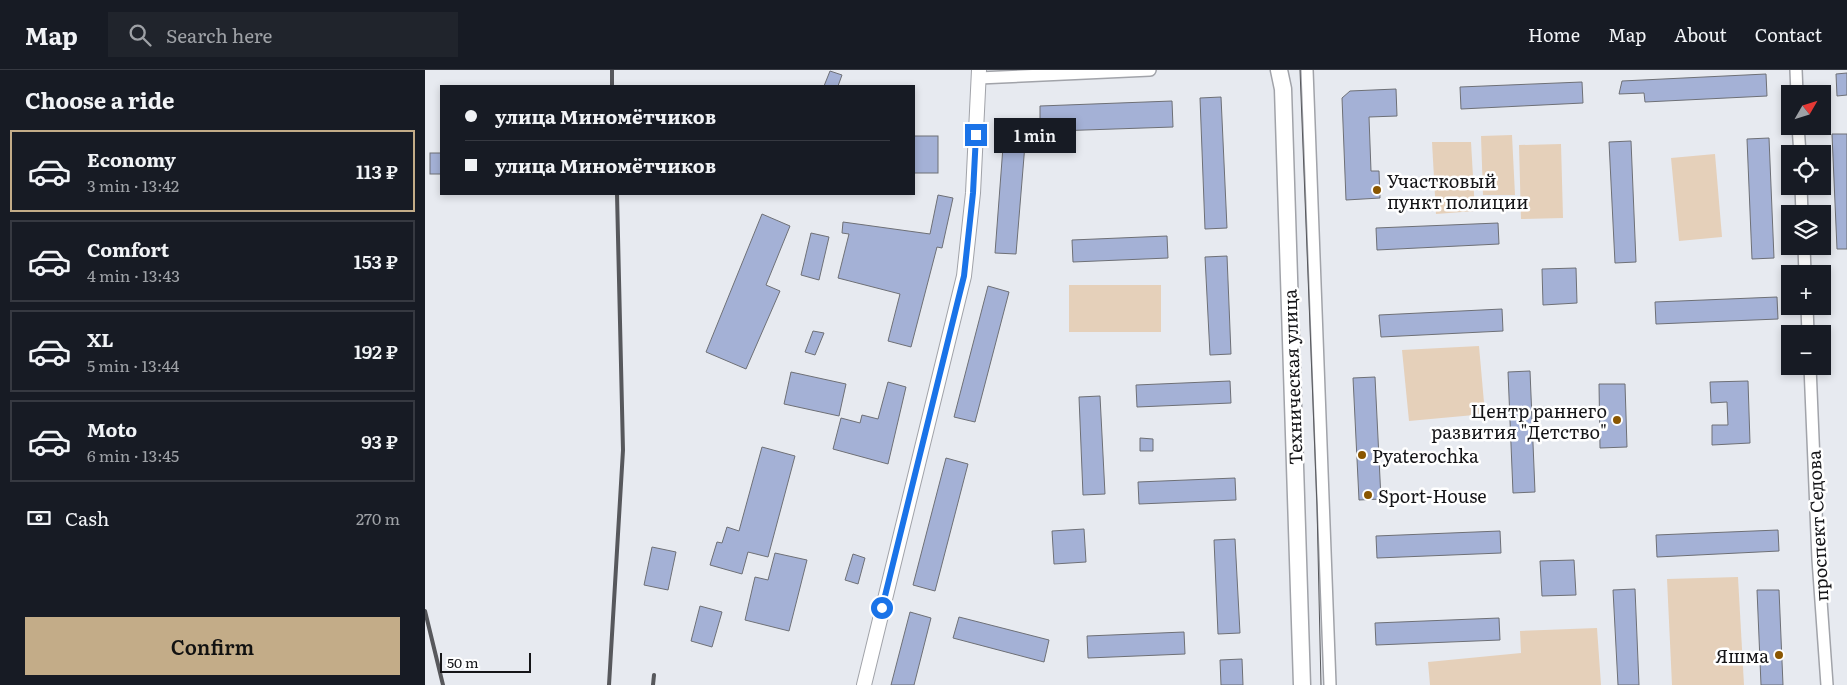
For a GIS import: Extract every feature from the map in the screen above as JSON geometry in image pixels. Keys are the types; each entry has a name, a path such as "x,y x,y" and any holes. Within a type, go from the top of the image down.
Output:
{"main road":[{"name":"Техническая улица","path":"1279,70 1283,89 1302,685"}],"street":[{"path":"864,685 964,276 973,193 979,74 1150,70"},
{"path":"1307,70 1312,145 1330,685"},
{"path":"1796,70 1797,85"},
{"name":"проспект Седова","path":"1810,375 1818,558 1827,685"}],"shaded area":[{"path":"1512,135 1515,195 1483,195 1481,136"},
{"path":"1432,142 1471,142 1475,211 1436,214"},
{"path":"1561,144 1563,218 1521,219 1519,145"},
{"path":"1715,154 1722,237 1679,241 1671,158"},
{"path":"1069,285 1161,285 1161,332 1069,332"},
{"path":"1479,346 1485,414 1409,421 1402,350"},
{"path":"1738,577 1744,685 1672,685 1667,579"},
{"path":"1597,628 1601,685 1430,685 1428,662 1521,653 1520,631"}],"building":[{"path":"830,71 842,75 838,85 824,85"},
{"path":"1847,73 1847,95 1837,96 1836,74"},
{"path":"1766,74 1767,96 1645,102 1644,93 1619,94 1622,81"},
{"path":"1582,82 1583,103 1461,109 1460,87"},
{"path":"1396,89 1397,116 1369,117 1371,171 1379,171 1380,198 1346,200 1342,98 1350,91"},
{"path":"1221,97 1227,228 1205,229 1200,98"},
{"path":"1172,101 1173,127 1026,132 1016,254 995,253 1005,120 1040,122 1040,106"},
{"path":"1832,134 1847,134 1847,249 1837,249"},
{"path":"915,136 938,136 938,173 915,173"},
{"path":"1769,138 1774,258 1752,259 1747,139"},
{"path":"1631,141 1636,262 1615,263 1609,142"},
{"path":"430,153 440,153 440,174 430,174"},
{"path":"938,195 953,198 942,248 937,247 911,347 888,341 900,294 838,278 849,234 842,233 843,222 930,234"},
{"path":"762,214 790,226 766,285 780,291 746,369 706,352"},
{"path":"1498,223 1499,244 1377,250 1376,228"},
{"path":"811,233 829,237 819,280 801,275"},
{"path":"1167,236 1168,258 1073,262 1072,240"},
{"path":"1227,256 1231,354 1210,355 1205,257"},
{"path":"1576,268 1577,303 1543,305 1542,269"},
{"path":"988,286 1009,292 975,422 954,417"},
{"path":"1777,297 1778,319 1656,324 1655,302"},
{"path":"1502,309 1503,331 1381,337 1379,315"},
{"path":"813,331 824,333 815,355 805,352"},
{"path":"1530,371 1535,492 1513,493 1508,372"},
{"path":"791,372 846,384 839,416 784,404"},
{"path":"1375,377 1381,499 1359,500 1353,378"},
{"path":"1230,381 1231,403 1137,407 1136,385"},
{"path":"1748,381 1750,443 1712,445 1712,425 1728,425 1727,402 1711,403 1710,382"},
{"path":"888,382 906,387 888,464 833,449 841,418 860,423 862,415 878,419"},
{"path":"1599,384 1625,384 1627,447 1600,448"},
{"path":"1100,396 1105,494 1083,495 1079,397"},
{"path":"1140,438 1153,439 1153,451 1140,451"},
{"path":"762,447 795,456 768,557 748,552 742,574 710,565 717,542 722,543 727,527 739,531"},
{"path":"946,458 968,464 935,591 913,585"},
{"path":"1235,478 1236,500 1139,504 1138,482"},
{"path":"1084,529 1086,562 1054,564 1052,531"},
{"path":"1778,530 1779,551 1657,557 1656,535"},
{"path":"1500,531 1501,553 1377,558 1376,536"},
{"path":"1235,539 1240,633 1218,634 1214,540"},
{"path":"652,547 676,552 668,590 644,585"},
{"path":"775,553 807,560 789,631 745,620 755,577 768,580"},
{"path":"853,554 865,558 858,584 845,580"},
{"path":"1574,560 1576,595 1542,596 1540,561"},
{"path":"1635,589 1639,685 1618,685 1613,590"},
{"path":"1757,590 1779,590 1783,685 1761,685"},
{"path":"700,606 722,612 712,647 691,641"},
{"path":"910,612 931,618 914,685 891,685"},
{"path":"959,617 1049,640 1044,662 953,638"},
{"path":"1499,618 1500,640 1376,645 1375,623"},
{"path":"1184,632 1185,654 1088,658 1087,636"},
{"path":"1242,659 1243,685 1221,685 1220,660"}],"tram line":[{"path":"1300,70 1317,506 1321,685"}],"railway":[{"path":"612,70 612,85"},
{"path":"609,685 623,450 617,195"},
{"path":"425,611 443,685"},
{"path":"653,685 654,675"}],"place":[{"name":"Участковый пункт полиции","path":"1377,190"},
{"name":"Центр раннего развития \"Детство\"","path":"1617,420"},
{"name":"Pyaterochka","path":"1362,455"},
{"name":"Sport-House","path":"1368,495"},
{"name":"Яшма","path":"1779,655"}],"route":[{"path":"882,608 911,487 944,364 964,276 973,193 976,135"}]}
